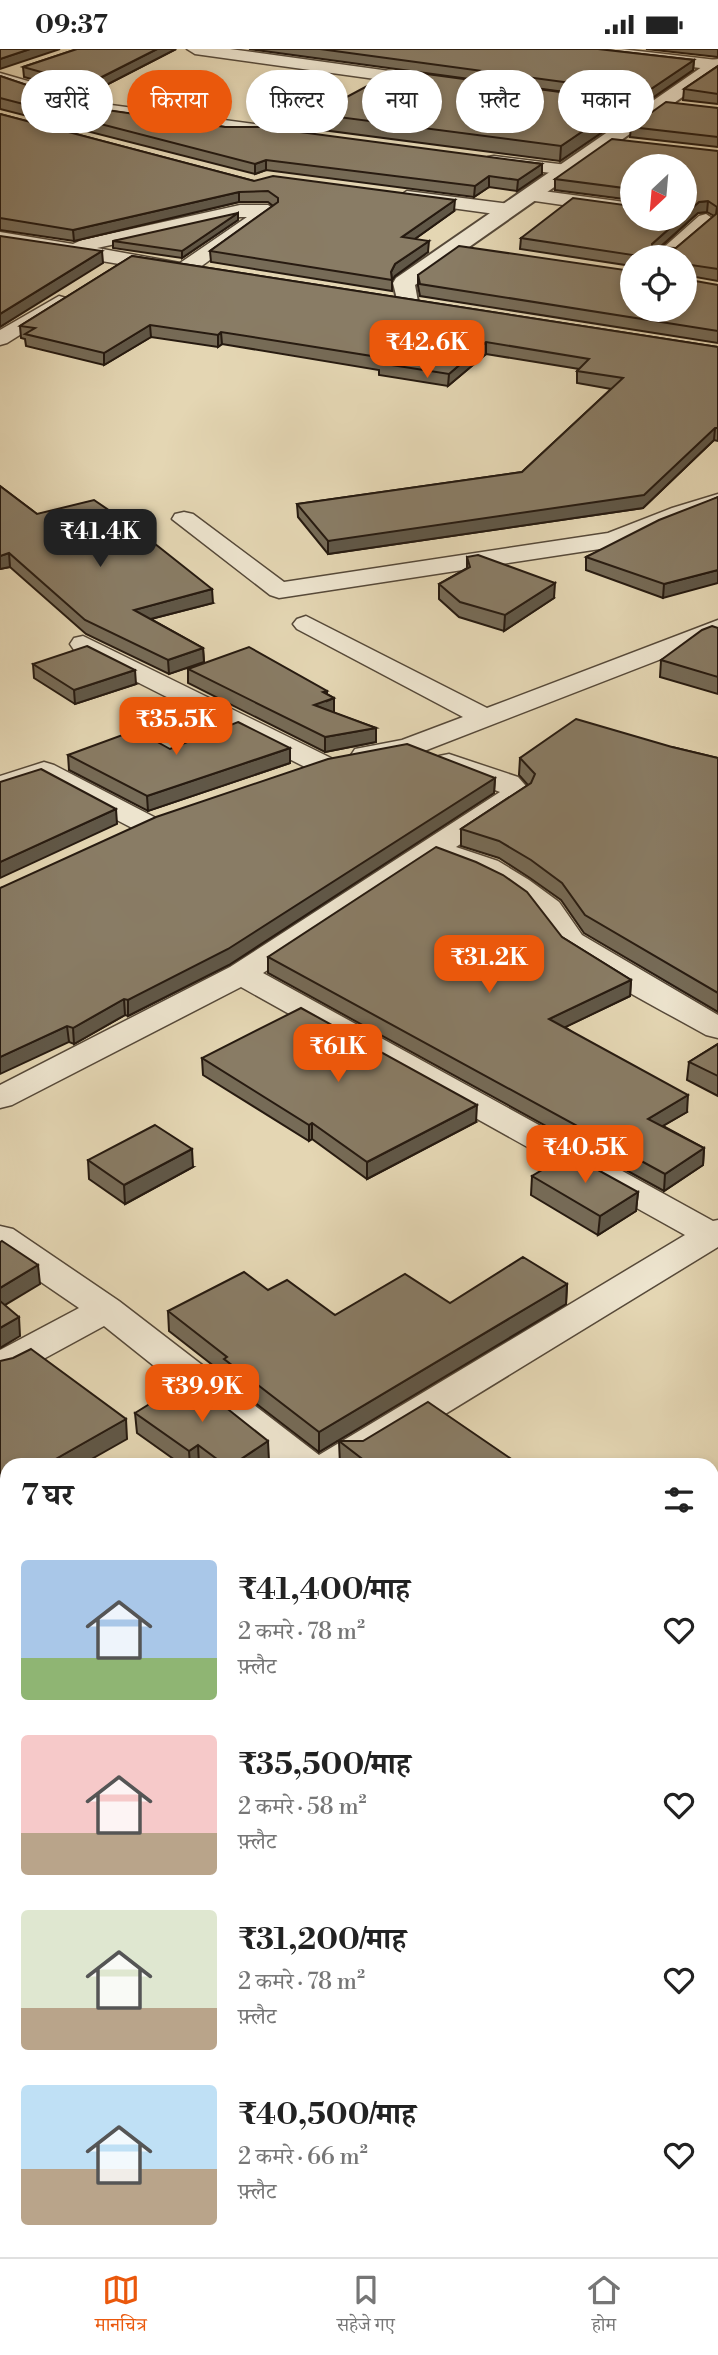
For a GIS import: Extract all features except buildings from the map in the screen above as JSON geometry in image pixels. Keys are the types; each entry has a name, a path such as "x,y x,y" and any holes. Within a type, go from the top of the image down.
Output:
{"street":[{"path":"195,49 444,83"},
{"path":"294,49 301,49"},
{"path":"579,49 714,71"},
{"path":"0,77 26,67"},
{"path":"654,115 714,71"},
{"path":"0,77 60,96 77,106 308,136"},
{"path":"654,116 684,107"},
{"path":"414,303 404,283 528,195 623,133"},
{"path":"607,142 635,145"},
{"path":"471,158 573,165 606,164"},
{"path":"388,194 510,210"},
{"path":"528,195 620,207"},
{"path":"65,249 240,211 268,211 186,269"},
{"path":"679,245 712,220"},
{"path":"0,238 212,273"},
{"path":"455,248 482,252"},
{"path":"103,274 126,260"},
{"path":"0,339 80,289"},
{"path":"381,298 414,303"},
{"path":"184,519 279,590 613,540 718,501"},
{"path":"306,624 485,717"},
{"path":"283,777 321,764 409,747 718,628"},
{"path":"83,645 321,764"},
{"path":"0,1098 241,974 519,793 508,783 409,747"},
{"path":"0,786 44,771 146,825"},
{"path":"431,849 487,867 548,909 570,941 718,1028"},
{"path":"241,974 714,1233"},
{"path":"344,1458 714,1233"},
{"path":"0,1237 106,1310 296,1458"},
{"path":"0,1366 106,1310"}]}
